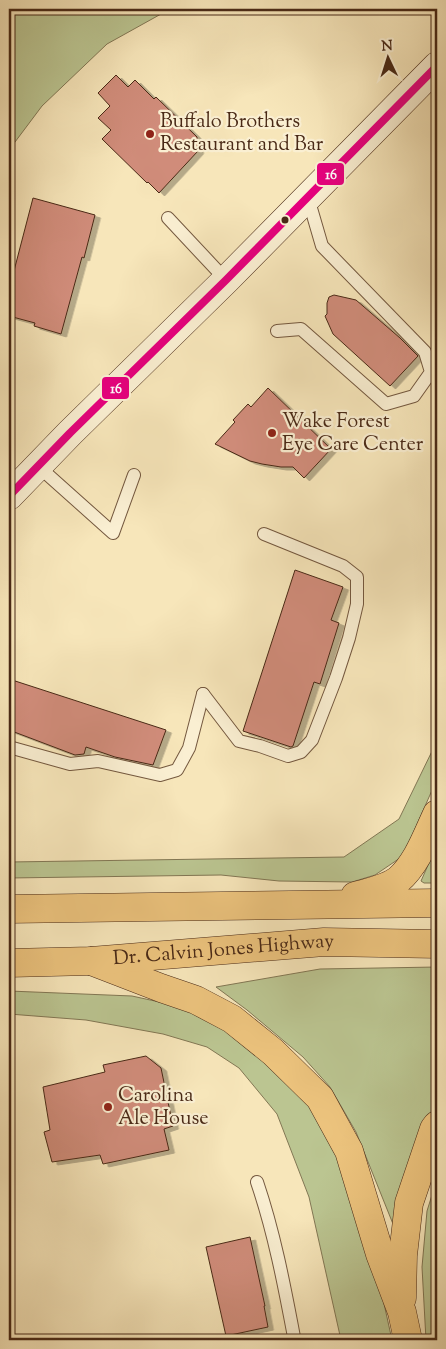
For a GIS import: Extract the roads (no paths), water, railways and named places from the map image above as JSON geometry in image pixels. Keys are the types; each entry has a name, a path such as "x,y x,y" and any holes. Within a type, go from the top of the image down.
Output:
{"highway":[{"path":"299,905 353,897 383,888 398,880 412,866 437,814"},
{"name":"Dr. Calvin Jones Highway","path":"9,909 437,903"},
{"name":"Dr. Calvin Jones Highway","path":"9,962 91,961 324,942 437,944"},
{"path":"91,961 196,1000 232,1019 273,1052 320,1098 349,1151 380,1254 402,1312 408,1340"},
{"path":"402,1312 403,1255 409,1203 437,1125"}],"street":[{"path":"9,496 437,66"}],"lane":[{"path":"277,331 301,329 386,404 414,396 431,372 425,352 322,246 307,197"},
{"path":"168,218 226,280"},
{"path":"38,466 113,533 134,475"},
{"path":"9,747 70,764 98,761 160,775 177,770 189,748 203,694 239,740 288,756 301,752 312,740 349,638 357,604 357,577 343,566 264,534"},
{"path":"257,1182 269,1218 285,1291 294,1337 291,1340"}],"place":[{"name":"Buffalo Brothers Restaurant and Bar","path":"150,134"},
{"name":"Wake Forest Eye Care Center","path":"272,433"},
{"name":"Carolina Ale House","path":"108,1107"}]}
